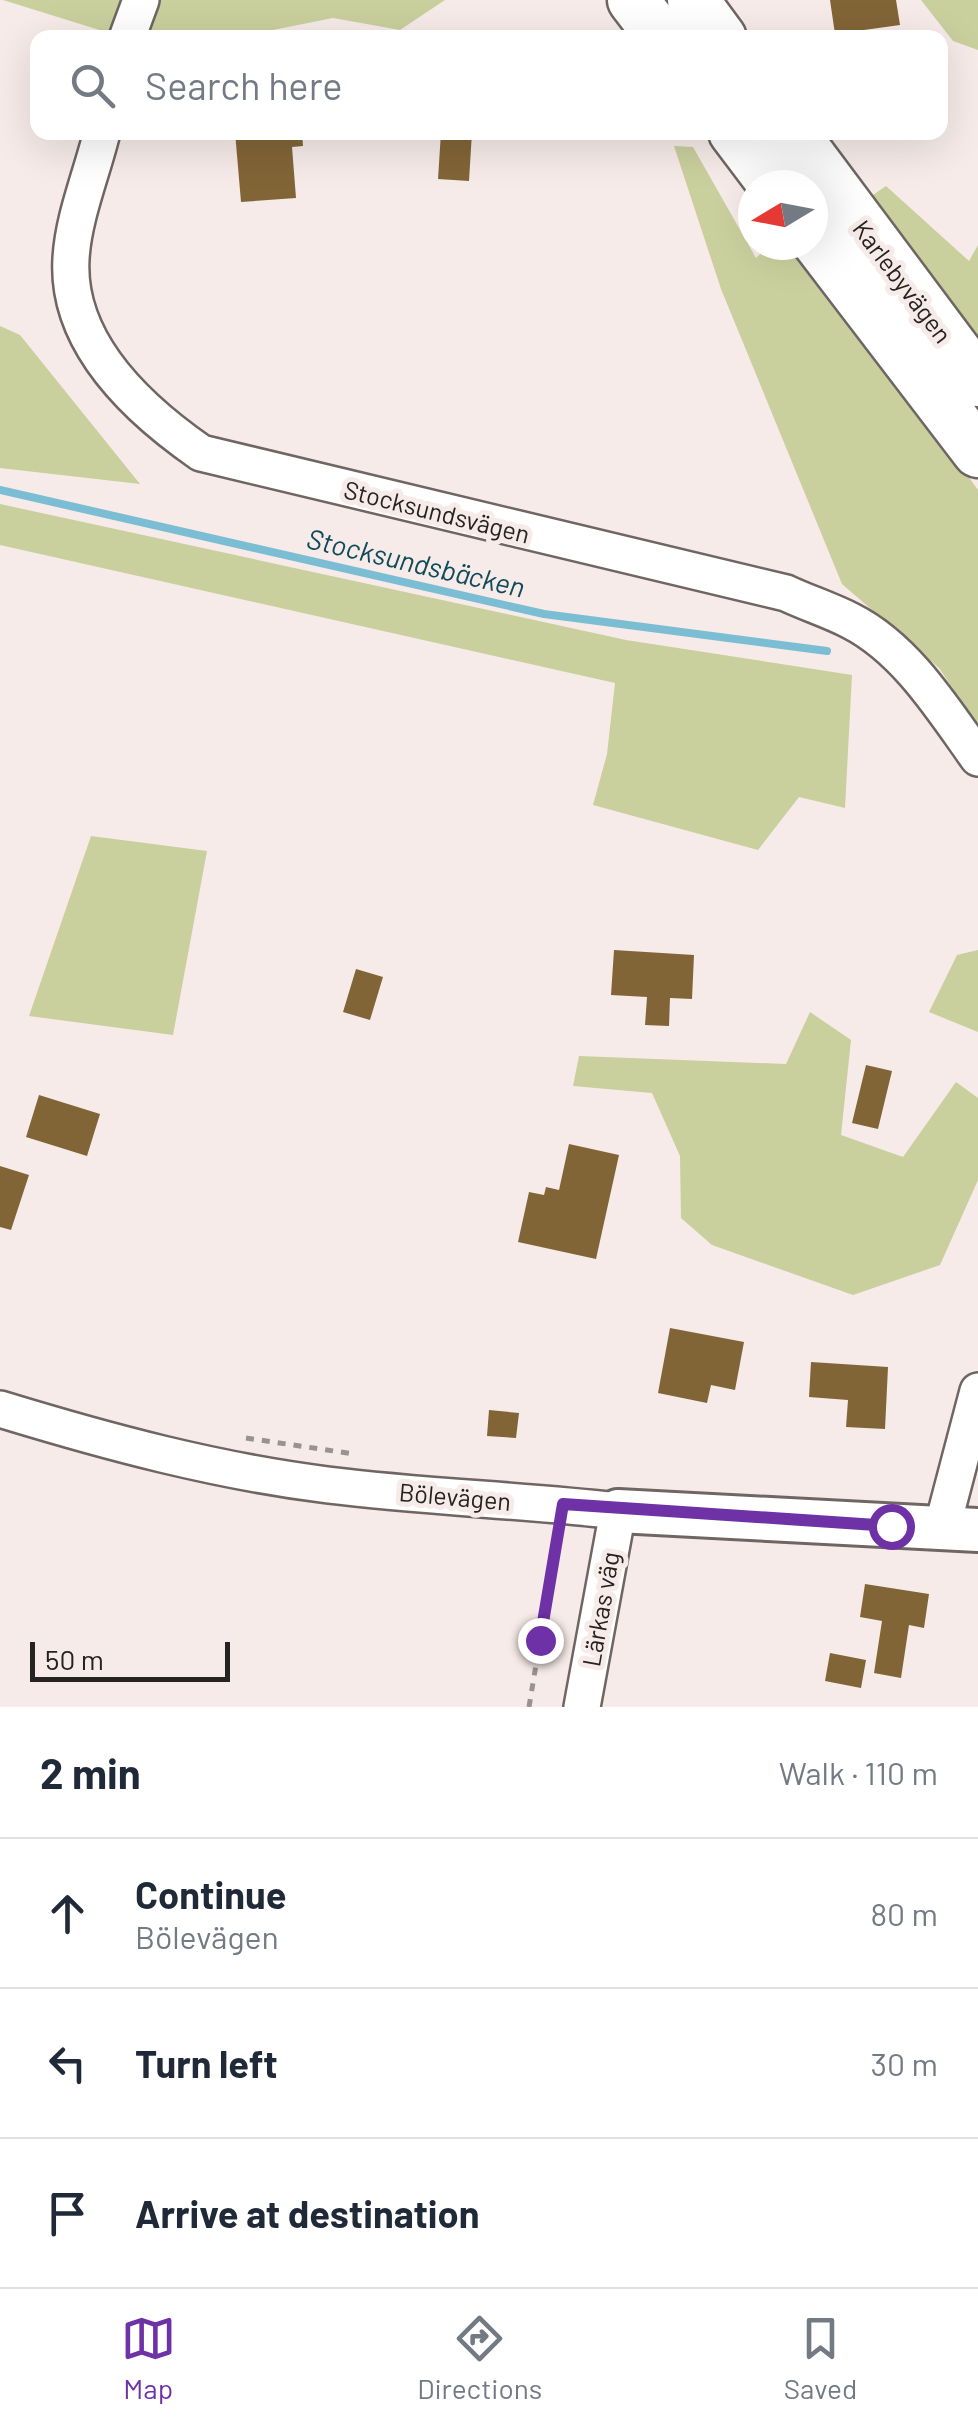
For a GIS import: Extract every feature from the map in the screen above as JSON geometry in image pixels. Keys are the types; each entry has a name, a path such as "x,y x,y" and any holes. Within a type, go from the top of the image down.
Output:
{"highway":[{"path":"633,0 656,30"},
{"path":"693,0 715,30"},
{"path":"740,140 763,170"},
{"name":"Karlebyvägen","path":"798,140 978,381"},
{"name":"Karlebyvägen","path":"828,256 978,452"}],"main road":[{"name":"Bölevägen","path":"618,1511 960,1529"}],"street":[{"path":"130,30 141,0"},
{"name":"Stocksundsvägen","path":"100,140 70,254 70,285 94,345 123,390 149,417 202,454 786,594 854,622 895,654 934,695 978,758"},
{"path":"960,1529 978,1391"},
{"name":"Bölevägen","path":"0,1410 124,1447 216,1467 329,1485 618,1511"},
{"name":"Lärkas väg","path":"582,1707 618,1511"}],"path":[{"path":"529,1707 563,1504"}],"green space":[{"path":"3,0 445,0 400,30 333,18 272,30 99,30"},
{"path":"921,0 978,0 978,50 953,41"},
{"path":"674,146 693,147 738,226 738,260 812,260 978,490 978,726 939,668 842,584 721,289"},
{"path":"886,186 969,261 978,245 978,346 870,197"},
{"path":"0,326 20,335 140,484 0,468"},
{"path":"0,504 626,640 852,675 845,808 799,797 758,850 593,805 607,754 615,683 0,545"},
{"path":"91,836 207,851 173,1035 29,1016"},
{"path":"978,950 978,1032 929,1012 957,955"},
{"path":"810,1012 851,1040 841,1135 903,1157 956,1082 978,1098 978,1180 940,1265 853,1295 712,1245 681,1218 680,1156 652,1093 573,1086 579,1056 786,1064"}],"building":[{"path":"830,0 896,0 900,25 834,30"},
{"path":"236,140 303,140 303,146 292,147 296,198 241,202"},
{"path":"440,140 472,140 469,181 438,179"},
{"path":"614,950 694,955 692,999 670,998 669,1026 645,1025 647,997 611,995"},
{"path":"356,969 383,977 370,1020 343,1012"},
{"path":"866,1065 892,1071 878,1129 852,1123"},
{"path":"39,1095 100,1114 87,1156 26,1137"},
{"path":"569,1144 619,1155 596,1259 518,1242 529,1192 544,1195 546,1187 559,1190"},
{"path":"0,1166 29,1175 11,1230 0,1227"},
{"path":"670,1328 744,1342 735,1390 711,1385 707,1403 658,1393"},
{"path":"811,1362 888,1367 885,1429 846,1427 848,1400 809,1397"},
{"path":"489,1410 519,1413 516,1438 487,1436"},
{"path":"865,1584 929,1594 924,1628 909,1625 901,1678 874,1673 882,1621 860,1617"},
{"path":"830,1653 866,1660 861,1688 825,1681"}],"waterway":[{"name":"Stocksundsbäcken","path":"0,490 544,614 827,651"}],"route":[{"path":"540,1640 563,1504 618,1511 891,1526"}]}
